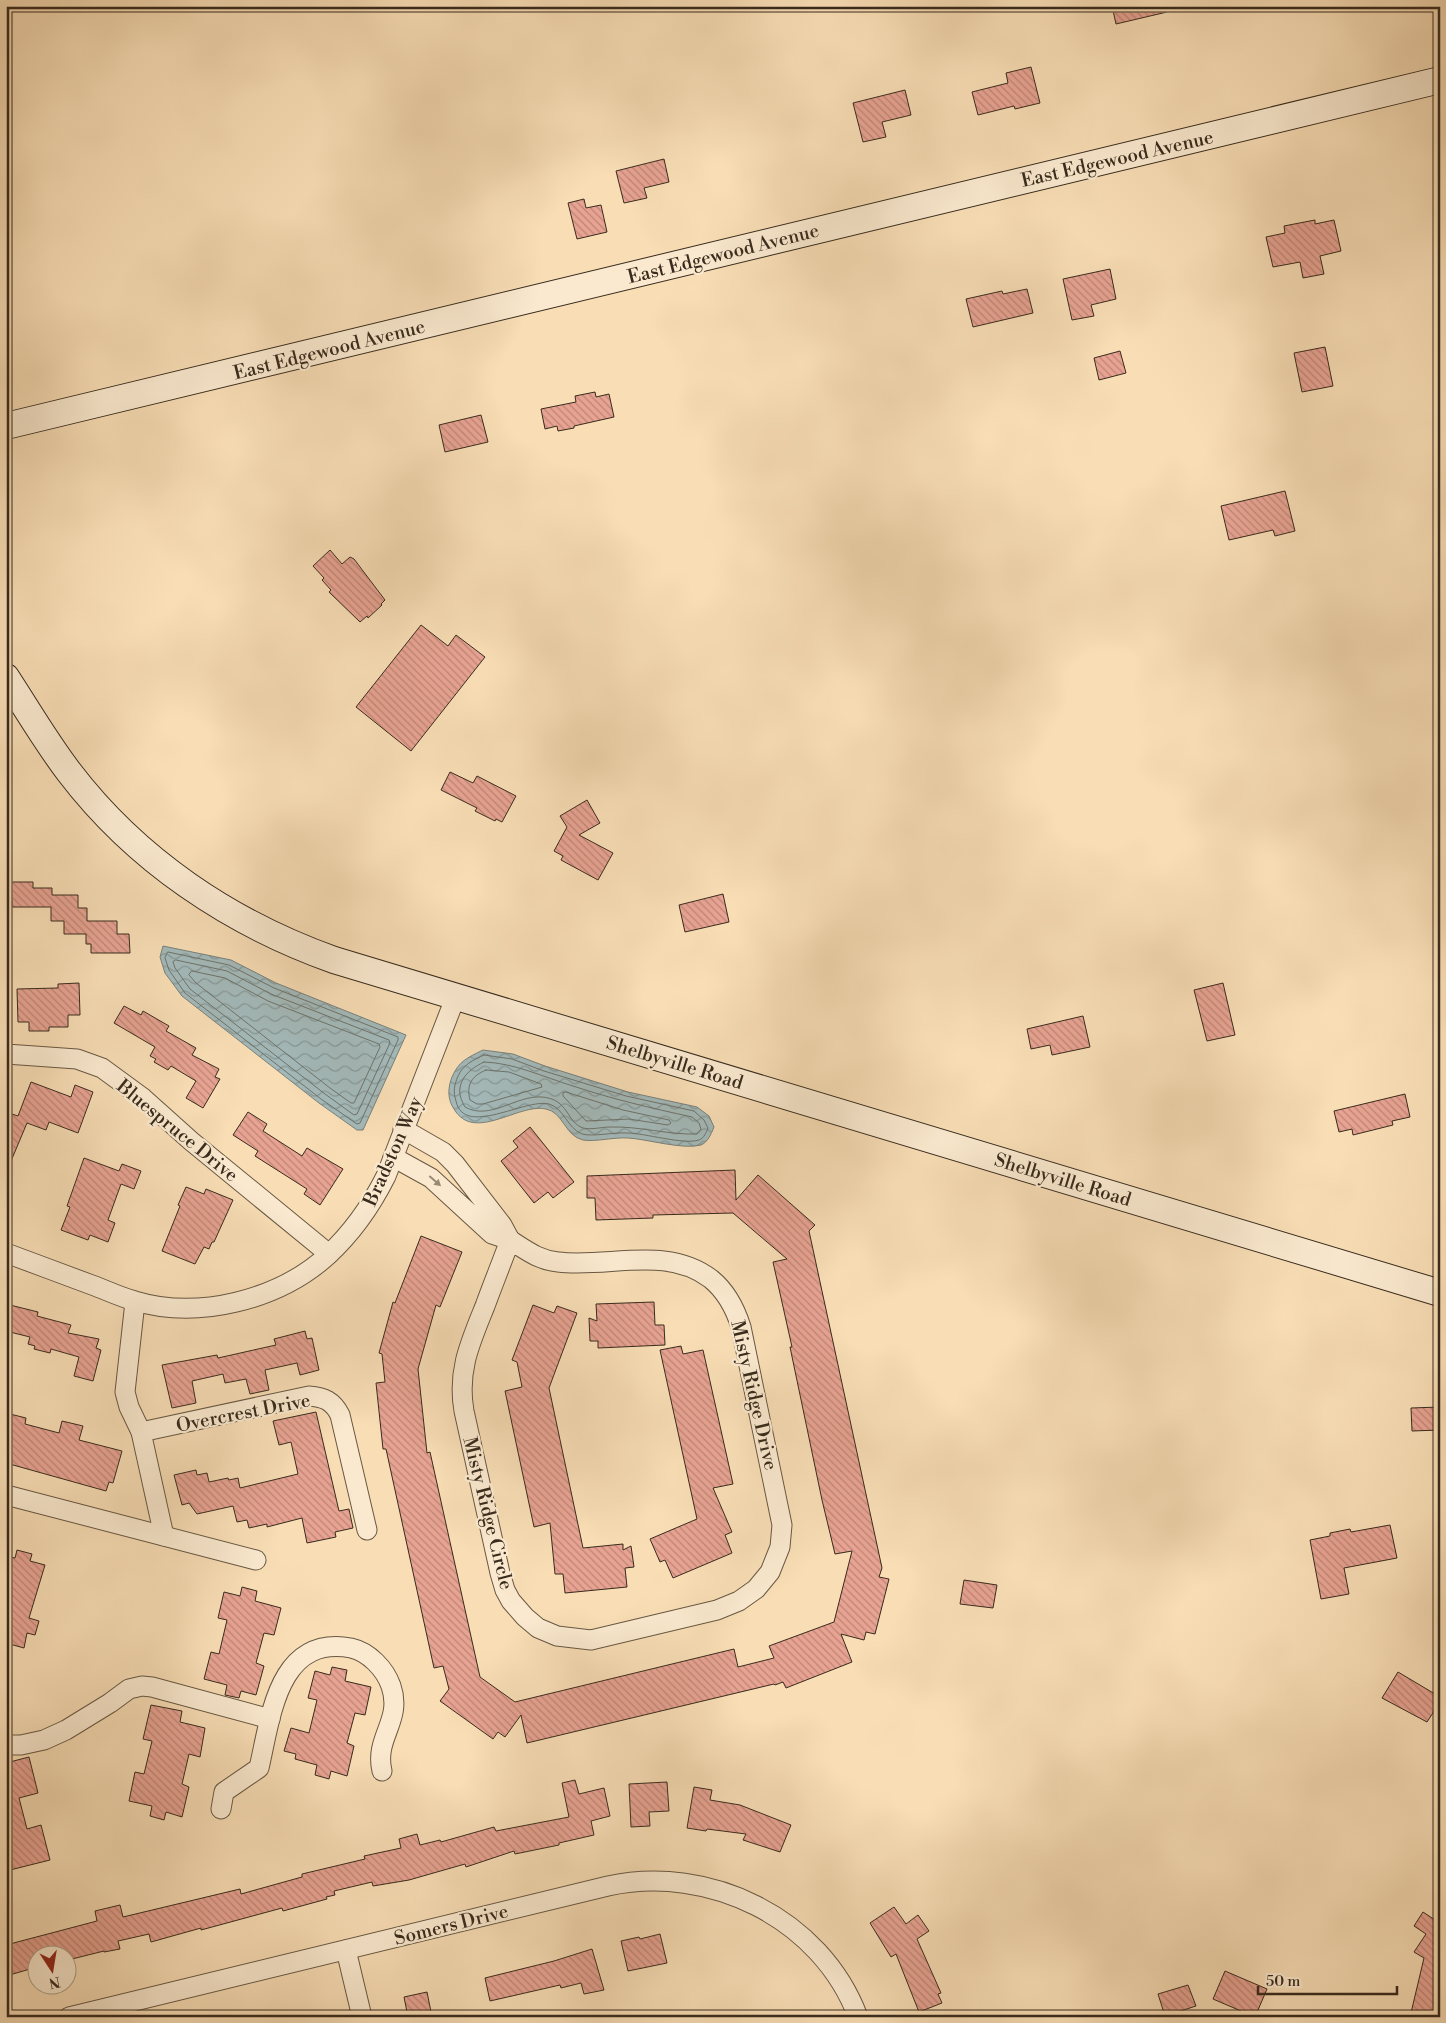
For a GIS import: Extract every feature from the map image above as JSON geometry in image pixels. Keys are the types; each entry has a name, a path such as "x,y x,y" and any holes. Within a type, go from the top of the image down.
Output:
{"main road":[{"name":"East Edgewood Avenue","path":"6,426 1440,80"},
{"name":"Shelbyville Road","path":"6,677 63,763 90,797 137,845 183,882 212,902 248,923 318,954 1440,1293"}],"street":[{"name":"Bradston Way","path":"6,1253 136,1302 172,1307 206,1308 248,1299 279,1287 309,1270 329,1254 364,1215 374,1200 393,1157 456,996"},
{"name":"Bluespruce Drive","path":"6,1054 77,1059 102,1068 143,1098 191,1141 329,1254"},
{"name":"Misty Ridge Drive","path":"404,1129 443,1152 455,1164 502,1225 510,1240"},
{"name":"Misty Ridge Drive","path":"393,1157 432,1178 492,1234 510,1240 538,1257 557,1262 656,1260 677,1262 697,1269 725,1292 733,1305 743,1336 780,1509 782,1533 777,1557 763,1582 747,1597 717,1610"},
{"name":"Misty Ridge Circle","path":"510,1240 468,1348 463,1369 462,1389 464,1411 500,1573 508,1597 525,1617 538,1628 557,1636 591,1640 717,1610"},
{"path":"136,1302 125,1392 128,1407 141,1432 164,1536"},
{"name":"Overcrest Drive","path":"141,1432 309,1396 324,1398 333,1404 340,1415 367,1530"},
{"path":"6,1495 256,1560"},
{"path":"222,1809 224,1792 259,1768 270,1718 283,1679 290,1668 314,1650 334,1646 354,1649 363,1653 382,1669 389,1680 393,1695 393,1718 379,1755 382,1771"},
{"path":"6,1744 21,1745 44,1740 59,1734 110,1703 124,1691 142,1686 270,1718"},
{"name":"Somers Drive","path":"69,2017 96,2014 346,1950 625,1882 668,1881 701,1885 757,1905 786,1924 818,1952 840,1982 858,2017"},
{"path":"346,1950 362,2017"}],"water":[{"path":"163,946 231,960 276,983 406,1035 363,1130 357,1130 319,1103 182,996 165,973 160,957"},
{"path":"483,1050 513,1054 628,1092 697,1107 709,1116 714,1127 709,1138 703,1144 685,1146 628,1138 583,1140 572,1134 552,1111 546,1109 523,1111 485,1122 473,1122 463,1119 450,1101 449,1089 452,1077 461,1064"}],"building":[{"path":"1112,6 1166,6 1167,12 1116,24"},
{"path":"1031,67 1040,103 1015,109 1014,106 978,115 972,92 1008,83 1006,73"},
{"path":"905,90 911,115 882,122 886,137 863,142 853,103"},
{"path":"664,159 669,182 644,188 647,198 624,203 616,171"},
{"path":"584,199 586,208 601,205 607,232 577,239 568,203"},
{"path":"1315,220 1315,224 1334,220 1341,251 1320,256 1324,274 1303,278 1300,262 1273,267 1266,237 1285,233 1284,226"},
{"path":"1110,269 1116,299 1091,305 1094,316 1072,320 1063,279"},
{"path":"1027,289 1033,313 973,327 966,299 1002,291 1003,294"},
{"path":"1325,347 1333,386 1302,392 1294,353"},
{"path":"1120,351 1126,373 1099,380 1094,358"},
{"path":"595,392 596,397 609,394 614,417 558,431 557,426 545,429 541,409 576,402 575,396"},
{"path":"481,415 488,442 445,452 439,425"},
{"path":"1285,491 1295,531 1275,536 1273,530 1229,540 1221,506"},
{"path":"330,550 342,564 350,557 354,559 385,600 368,618 367,616 360,622 329,592 331,590 322,580 324,578 313,566"},
{"path":"421,625 448,646 456,635 485,657 411,751 356,707"},
{"path":"450,772 473,783 477,776 516,796 502,822 496,819 495,821 475,811 477,808 441,790"},
{"path":"587,800 600,823 579,835 613,853 598,880 561,860 563,856 554,851 567,827 560,816"},
{"path":"6,882 33,882 33,888 52,888 52,895 78,895 78,908 87,908 87,921 117,921 117,934 129,934 130,953 91,953 91,944 86,944 86,934 64,934 64,921 51,921 51,907 12,907 12,900 6,900"},
{"path":"723,894 729,922 685,932 679,905"},
{"path":"79,983 80,1015 68,1015 68,1027 49,1027 49,1031 29,1031 29,1022 18,1022 17,989 58,988 58,984"},
{"path":"1223,983 1235,1035 1207,1041 1194,990"},
{"path":"124,1006 141,1015 143,1011 169,1026 166,1031 196,1048 192,1055 219,1069 215,1077 220,1079 203,1108 186,1098 196,1081 171,1066 168,1070 154,1062 156,1059 150,1056 155,1047 114,1023"},
{"path":"1083,1016 1090,1047 1052,1055 1050,1045 1031,1049 1027,1029"},
{"path":"31,1082 71,1097 75,1085 93,1092 78,1133 49,1122 46,1130 27,1123 6,1173 6,1112 18,1116"},
{"path":"1405,1094 1410,1117 1392,1121 1393,1125 1353,1135 1352,1129 1339,1132 1334,1111"},
{"path":"248,1112 267,1124 263,1131 302,1156 307,1148 343,1169 320,1205 304,1194 307,1189 255,1156 258,1151 233,1135"},
{"path":"530,1127 574,1182 553,1198 548,1192 534,1203 501,1161 518,1147 513,1141"},
{"path":"84,1158 119,1171 122,1164 141,1171 134,1189 121,1184 108,1220 115,1223 108,1242 90,1235 88,1240 61,1230 70,1207 67,1206"},
{"path":"735,1170 736,1200 758,1175 815,1225 809,1231 882,1568 879,1577 889,1579 875,1634 866,1632 864,1640 841,1634 852,1662 786,1688 783,1682 527,1743 521,1715 505,1737 498,1732 493,1739 440,1701 449,1689 443,1666 434,1668 386,1449 383,1449 376,1383 385,1382 382,1354 379,1353 393,1302 395,1303 421,1236 462,1252 440,1307 436,1305 418,1369 427,1453 430,1452 480,1677 515,1702 734,1649 738,1667 774,1658 769,1646 834,1622 852,1551 835,1554 822,1500 773,1262 787,1259 733,1213 653,1215 653,1218 596,1220 595,1198 587,1198 587,1176"},
{"path":"186,1187 204,1194 206,1189 233,1200 214,1242 212,1242 209,1249 204,1247 195,1264 162,1251"},
{"path":"654,1302 655,1325 664,1325 665,1345 598,1348 598,1341 590,1341 589,1318 597,1321 596,1304"},
{"path":"10,1305 38,1312 37,1316 71,1325 68,1333 99,1339 96,1348 101,1350 93,1381 74,1376 79,1357 51,1349 50,1353 34,1349 35,1346 28,1344 30,1337 6,1331 6,1310 8,1310"},
{"path":"533,1305 554,1313 557,1306 577,1313 549,1388 583,1548 623,1544 623,1550 631,1546 634,1567 625,1568 627,1587 565,1593 563,1574 555,1574 550,1523 534,1527 505,1391 522,1387 517,1362 512,1360"},
{"path":"305,1331 307,1339 312,1338 319,1370 300,1375 297,1363 265,1370 269,1390 250,1394 246,1379 225,1383 223,1374 192,1381 196,1403 172,1408 162,1365 217,1355 218,1358 276,1345 274,1339"},
{"path":"681,1346 683,1354 703,1350 733,1484 713,1488 732,1532 725,1535 732,1553 673,1578 665,1560 660,1562 650,1539 697,1519 660,1350"},
{"path":"1440,1407 1440,1430 1412,1431 1411,1408"},
{"path":"316,1412 339,1511 349,1509 353,1528 335,1532 336,1537 307,1543 302,1518 267,1527 267,1524 249,1528 247,1520 237,1522 233,1506 197,1514 189,1503 182,1505 174,1475 196,1470 197,1475 207,1473 209,1482 238,1478 240,1488 298,1474 291,1442 279,1445 273,1421"},
{"path":"6,1413 26,1418 25,1424 59,1433 62,1421 83,1426 79,1440 122,1451 113,1483 109,1482 106,1491 6,1463"},
{"path":"1390,1525 1397,1558 1344,1568 1349,1594 1321,1599 1310,1540 1350,1529 1351,1532"},
{"path":"17,1550 32,1554 30,1561 45,1565 29,1618 39,1621 35,1635 27,1633 24,1648 6,1643 6,1556 15,1558"},
{"path":"964,1580 997,1585 993,1608 960,1604"},
{"path":"242,1587 257,1591 255,1601 281,1608 274,1635 264,1633 256,1663 264,1666 256,1695 241,1691 239,1698 225,1695 227,1685 204,1679 211,1652 219,1654 227,1620 218,1618 224,1592 240,1596"},
{"path":"332,1667 347,1670 345,1681 371,1687 365,1715 355,1713 347,1743 354,1746 347,1776 331,1771 329,1779 315,1775 317,1765 295,1759 296,1754 284,1751 291,1728 309,1733 317,1700 308,1698 315,1671 330,1675"},
{"path":"1398,1672 1440,1697 1440,1702 1427,1722 1382,1698"},
{"path":"151,1705 182,1711 180,1722 205,1728 200,1757 189,1754 182,1784 189,1787 182,1817 166,1812 164,1820 150,1816 152,1806 129,1801 135,1772 144,1774 152,1741 143,1739"},
{"path":"29,1757 38,1793 19,1798 27,1829 41,1825 50,1860 6,1871 6,1763"},
{"path":"575,1780 579,1794 604,1788 610,1816 591,1821 594,1835 559,1843 559,1845 515,1854 514,1851 466,1867 465,1864 409,1880 373,1886 372,1882 334,1891 335,1895 326,1897 327,1899 283,1911 282,1908 151,1942 149,1934 118,1941 120,1949 78,1958 78,1946 28,1946 28,1970 6,1976 6,1945 97,1921 95,1911 120,1905 123,1917 240,1889 241,1894 302,1877 302,1874 365,1859 364,1856 401,1848 399,1839 417,1834 420,1845 440,1840 441,1842 494,1827 496,1831 569,1817 562,1783"},
{"path":"667,1782 669,1811 649,1812 650,1826 631,1827 629,1784"},
{"path":"694,1787 712,1790 710,1800 740,1805 791,1825 780,1852 743,1840 746,1834 687,1828"},
{"path":"894,1907 906,1924 918,1915 929,1931 917,1939 941,1993 938,1994 942,2003 919,2012 896,1954 891,1957 870,1923"},
{"path":"1423,1912 1435,1920 1440,1913 1440,2017 1410,2017 1424,1958 1414,1952 1426,1934 1414,1926"},
{"path":"660,1934 667,1963 628,1971 621,1941"},
{"path":"592,1949 604,1990 584,1994 581,1983 561,1988 560,1985 490,2001 485,1978 554,1961"},
{"path":"1225,1971 1267,1989 1255,2017 1213,1999"},
{"path":"1188,1985 1196,2006 1165,2016 1158,1994"},
{"path":"427,1992 432,2017 408,2017 404,1997"}]}
